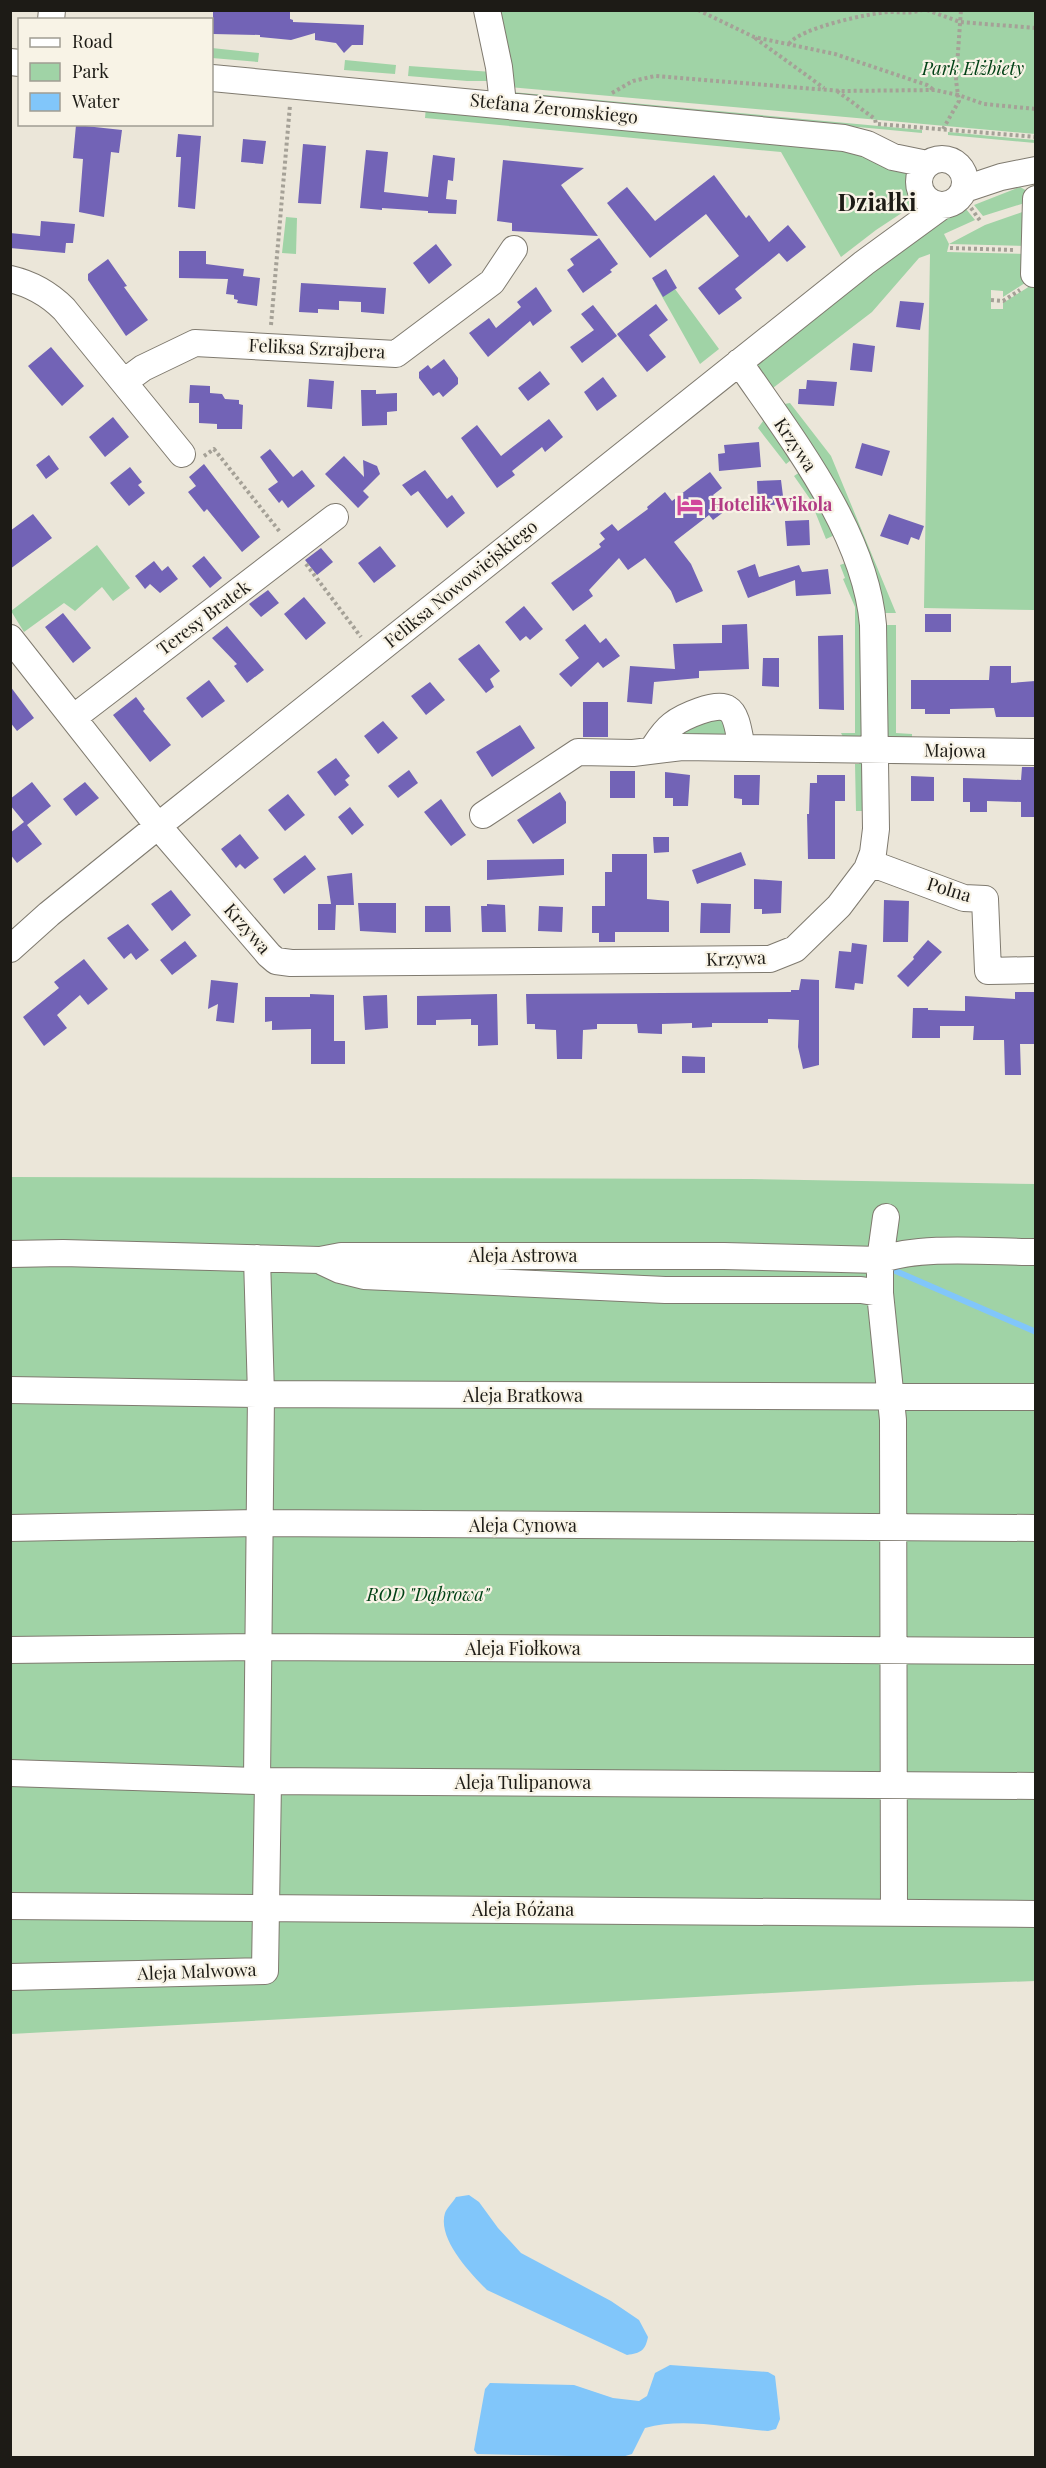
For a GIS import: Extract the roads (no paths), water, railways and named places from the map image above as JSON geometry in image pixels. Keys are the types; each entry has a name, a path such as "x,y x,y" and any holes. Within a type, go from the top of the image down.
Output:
{"street":[{"path":"488,10 499,68 502,104"},
{"name":"Stefana Żeromskiego","path":"213,78 844,138 867,144 893,157 928,187 938,159 955,163 966,189"},
{"path":"966,189 1020,173 1034,189 1035,262"},
{"name":"Feliksa Nowowiejskiego","path":"10,949 49,914 158,826 915,223 928,187 954,203 966,189"},
{"name":"Feliksa Szrajbera","path":"124,382 143,368 195,343 396,354 492,282 514,249"},
{"path":"10,279 29,284 56,301 182,454"},
{"name":"Krzywa","path":"158,826 276,961 291,963 770,959 795,949 820,926 855,886 870,862 876,829 873,625 863,579 842,524 826,493 739,362"},
{"name":"Teresy Bratek","path":"73,718 335,517"},
{"path":"10,638 158,826"},
{"path":"652,750 674,723 709,708 721,706 730,709 735,717 742,747"},
{"name":"Majowa","path":"483,815 578,753 633,753 682,747 1035,752"},
{"name":"Polna","path":"870,862 964,898 985,899 988,971 1035,970"},
{"path":"886,1217 880,1260 880,1293 891,1398 894,1912"},
{"name":"Aleja Astrowa","path":"10,1254 320,1260 341,1256 724,1256 880,1260 897,1254 920,1252 1035,1252"},
{"name":"Aleja Malwowa","path":"10,1977 265,1971 266,1909 258,1647 261,1394 257,1258"},
{"path":"320,1260 340,1270 364,1276 620,1289 861,1290 880,1293"},
{"name":"Aleja Bratkowa","path":"10,1390 261,1394 1035,1397"},
{"name":"Aleja Cynowa","path":"10,1528 260,1523 1035,1528"},
{"name":"Aleja Fiołkowa","path":"10,1650 258,1647 1035,1651"},
{"name":"Aleja Tulipanowa","path":"10,1773 263,1781 1035,1786"},
{"name":"Aleja Różana","path":"10,1906 1035,1914"}],"water":[{"path":"469,2195 479,2202 498,2228 521,2253 611,2301 639,2320 648,2337 644,2348 627,2355 487,2290 457,2255 446,2234 445,2213 456,2197"},
{"path":"670,2365 768,2372 775,2376 780,2419 776,2429 768,2431 690,2423 660,2425 645,2428 632,2454 622,2457 477,2454 474,2450 485,2389 490,2383 574,2385 613,2398 639,2401 647,2396 655,2373"}],"waterway":[{"path":"891,1269 1036,1332"}],"place":[{"name":"Hotelik Wikola","path":"690,505"}],"district":[{"name":"Działki","path":"877,203"}],"park label":[{"name":"Park Elżbiety","path":"973,69"},
{"name":"ROD \"Dąbrowa\"","path":"428,1595"}]}
